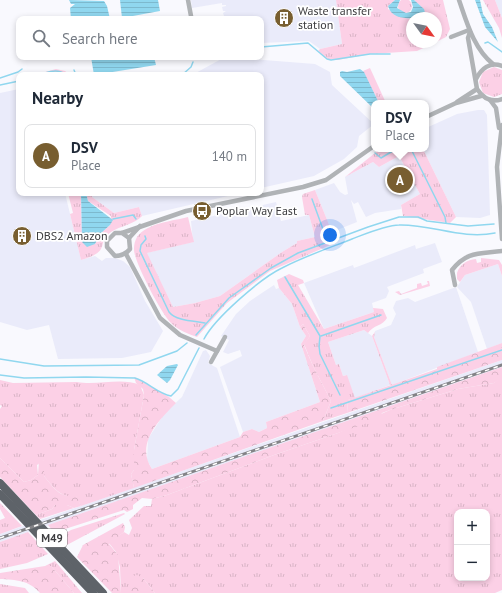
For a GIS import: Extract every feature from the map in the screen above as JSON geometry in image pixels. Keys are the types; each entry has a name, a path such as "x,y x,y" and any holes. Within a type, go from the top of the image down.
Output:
{"highway":[{"name":"M49","path":"0,483 103,593"},
{"name":"M49","path":"0,494 93,593"}],"street":[{"path":"188,0 191,16"},
{"path":"460,0 470,31 482,56 493,64 502,66"},
{"path":"451,37 470,31"},
{"path":"470,31 468,38 477,89 481,96 490,100 502,99"},
{"path":"476,79 480,71 486,66 493,64"},
{"path":"429,116 456,103 477,89"},
{"path":"456,103 481,96"},
{"path":"490,100 498,112 500,135"},
{"path":"502,125 497,167 502,239"},
{"path":"264,195 303,187 326,180 371,148"},
{"path":"122,232 129,238 130,249 126,254 115,256 107,247 107,241 110,236 115,233 186,212 261,196"},
{"path":"129,238 141,225"},
{"path":"455,285 452,270 461,259 472,255 502,251"},
{"path":"126,254 160,318 180,335 217,351"},
{"path":"211,362 225,337"}],"shaded area":[{"path":"191,0 336,0 342,44 320,49 309,41 264,43 264,16 224,16 223,13 226,11 223,11 222,7 226,5 222,5 222,3 192,8"},
{"path":"495,0 502,0 502,18"},
{"path":"220,60 264,60 315,64 330,72 332,85 371,121 371,126 359,136 357,147 344,159 314,176 264,187 264,72 198,72"},
{"path":"16,90 16,196 66,196 81,260 95,256 102,261 106,258 115,258 123,261 130,267 145,301 163,331 151,352 122,358 58,359 49,325 27,330 0,322 0,93"},
{"path":"484,110 487,115 490,215 480,218 456,217 424,152 429,152 429,127 457,114"},
{"path":"399,156 420,194 401,205 401,209 375,213 366,217 358,202 354,204 351,200 357,222 332,232 315,190 334,183 340,192 345,195 348,194 345,177 373,162 379,167"},
{"path":"228,196 142,216 139,207 114,213 92,197"},
{"path":"276,202 281,221 309,215 315,237 297,241 297,243 220,296 173,307 146,253 193,242 191,221"},
{"path":"435,243 442,262 423,269 424,273 387,287 389,291 386,298 372,303 374,312 324,329 304,283 353,265 354,268 415,245 416,249"},
{"path":"498,264 502,276 502,343 487,349 471,302 457,287 465,275"},
{"path":"274,285 276,289 279,288 292,304 300,327 306,336 301,344 320,402 266,422 267,428 259,432 252,429 243,432 220,367 242,356 240,350 228,354 223,352 229,340 221,336 236,314 250,301"},
{"path":"456,287 478,352 392,385 374,337 375,331 391,325 396,314 393,308 396,301 408,298 415,302"},
{"path":"364,330 372,336 390,385 355,398 346,375 343,376 339,364 336,365 328,342"},
{"path":"206,350 210,356 208,363 217,368 240,437 152,469 147,460 148,439 164,414 182,397 203,351"},
{"path":"502,360 502,367 0,542 0,534"}],"green space":[{"path":"402,-1 408,-1 412,3 412,9 409,12 402,13 398,9 398,3"},
{"path":"336,0 395,0 388,6 388,9 400,17 406,18 406,48 423,48 417,51 370,54 338,60 327,59 318,51 320,49 342,44"},
{"path":"414,0 443,0 450,29 446,37 442,39 442,12 424,12"},
{"path":"483,0 495,0 502,18 502,38 499,28"},
{"path":"494,67 502,70 502,94 494,97 483,93 479,82 483,72"},
{"path":"370,68 385,100 378,100 363,71"},
{"path":"56,69 66,72 45,72"},
{"path":"376,152 424,152 456,217 450,223 403,216 401,205 420,194 399,156 379,167 373,162 345,177"},
{"path":"315,190 335,243 270,271 227,303 197,337 180,330 171,323 156,301 145,280 134,253 135,241 141,232 161,223 188,217 194,242 147,253 173,307 195,303 220,296 297,243 297,241 315,237 309,215 305,215 302,197 303,194"},
{"path":"69,196 81,196 82,242 95,244 100,234 110,225 111,216 88,201 87,196 92,196 114,213 139,207 142,216 139,219 111,232 106,236 102,247 97,253 91,257 81,260 70,214 73,213"},
{"path":"481,258 499,260 502,265 502,276 498,264 465,275 460,282 457,279 458,270 462,265 467,261 476,259 477,263 481,262"},
{"path":"289,274 303,280 304,283 298,285 324,329 374,312 373,308 383,309 387,318 383,323 370,330 368,333 364,330 328,342 336,365 339,364 343,376 347,375 355,398 348,400 347,413 323,421 331,401 313,366 304,344 310,336 303,324 300,327 292,304 279,288 277,280"},
{"path":"427,281 429,281 430,286 400,295 395,292 399,291 401,294 417,288 417,284 421,283 422,286 428,284"},
{"path":"303,324 310,336 304,345 331,401 323,421 134,488 131,474 134,470 134,450 144,395 143,389 136,383 134,377 169,397 176,403 156,425 151,433 146,451 147,460 152,469 240,437 243,432 252,429 259,432 267,428 266,422 320,402 301,344 306,336 300,327"},
{"path":"375,332 374,337 392,385 390,385 372,336"},
{"path":"502,343 502,360 347,413 348,400 437,369 437,367"},
{"path":"502,367 502,378 494,383 458,389 390,410 382,413 379,419 274,455 167,495 152,499 142,498 133,505 133,509 127,512 124,510 65,529 52,530 48,525"},
{"path":"502,378 502,590 495,593 155,593 143,578 129,577 129,593 121,593 120,567 116,552 109,543 124,532 129,535 132,528 129,520 144,506 151,506 152,499 167,495 338,433 390,410 458,389 494,383"},
{"path":"0,380 13,383 125,382 140,385 144,395 134,450 134,470 131,474 134,488 81,506 76,496 66,496 62,494 54,488 44,476 44,460 37,465 38,475 31,480 24,482 0,458 0,409 2,406 0,405"},
{"path":"0,458 24,482 31,480 38,475 39,461 44,460 44,476 47,480 58,492 66,496 76,495 81,506 74,508 67,505 55,505 52,509 36,515 0,477"},
{"path":"0,503 22,526 0,534 0,520 5,518 0,509"},
{"path":"55,505 67,505 74,508 40,519 36,515 52,509"},
{"path":"124,513 125,514 65,546 61,541 66,533 71,530"},
{"path":"123,523 125,527 124,532 109,544 118,555 121,593 112,593 77,557 83,545"},
{"path":"28,532 48,554 27,563 0,569 0,542"},
{"path":"55,561 82,593 74,593 51,566 45,566"},
{"path":"51,566 74,593 40,593 27,583 17,580 0,579 0,573"},
{"path":"137,575 143,578 155,593 129,593 129,577"},
{"path":"0,584 25,588 29,593 0,593"}],"water":[{"path":"69,0 104,1 109,16 71,16 70,8 75,4 71,4"},
{"path":"120,0 158,0 160,11 133,16 122,16"},
{"path":"395,0 400,0 397,8 406,13 406,18 393,14 388,6"},
{"path":"411,0 414,0 424,9 425,12 411,12 413,7"},
{"path":"475,0 480,0 483,14 492,27 498,42 485,27"},
{"path":"92,60 155,60 156,65 113,72 94,72"},
{"path":"360,69 364,72 378,100 371,100 371,106 340,76 340,72"},
{"path":"81,196 87,196 88,201 113,220 110,225 100,234 95,244 87,247 82,242"},
{"path":"178,365 167,383 157,375 167,366"}],"waterway":[{"path":"485,43 488,42 502,52"},
{"path":"264,47 308,43 327,59 331,60 370,54 390,54"},
{"path":"185,72 191,67 193,62"},
{"path":"18,72 22,69"},
{"path":"50,72 60,72"},
{"path":"0,78 16,73"},
{"path":"0,85 16,82"},
{"path":"375,153 381,158 391,152"},
{"path":"412,152 445,217 446,223"},
{"path":"312,199 328,243"},
{"path":"113,219 133,215 136,219"},
{"path":"196,335 229,298 271,268 298,253 399,217 418,217 427,221 468,226 494,224"},
{"path":"204,339 218,320 239,299 262,280 308,256 369,232 388,226 411,225 471,235 495,233"},
{"path":"145,236 146,239 141,245 140,251 169,312 181,319 205,323"},
{"path":"285,277 320,336 320,354 340,395"},
{"path":"321,336 381,315"},
{"path":"0,359 44,366 139,365 177,351 187,343"},
{"path":"0,375 24,378 135,378 166,395 171,396 178,389 199,348"},
{"path":"331,408 502,350"}],"railway":[{"path":"0,538 502,365"}],"place":[{"name":"Waste transfer station","path":"284,18"},
{"name":"DSV","path":"400,180"},
{"name":"Poplar Way East","path":"202,211"},
{"name":"DBS2 Amazon","path":"22,236"}]}
